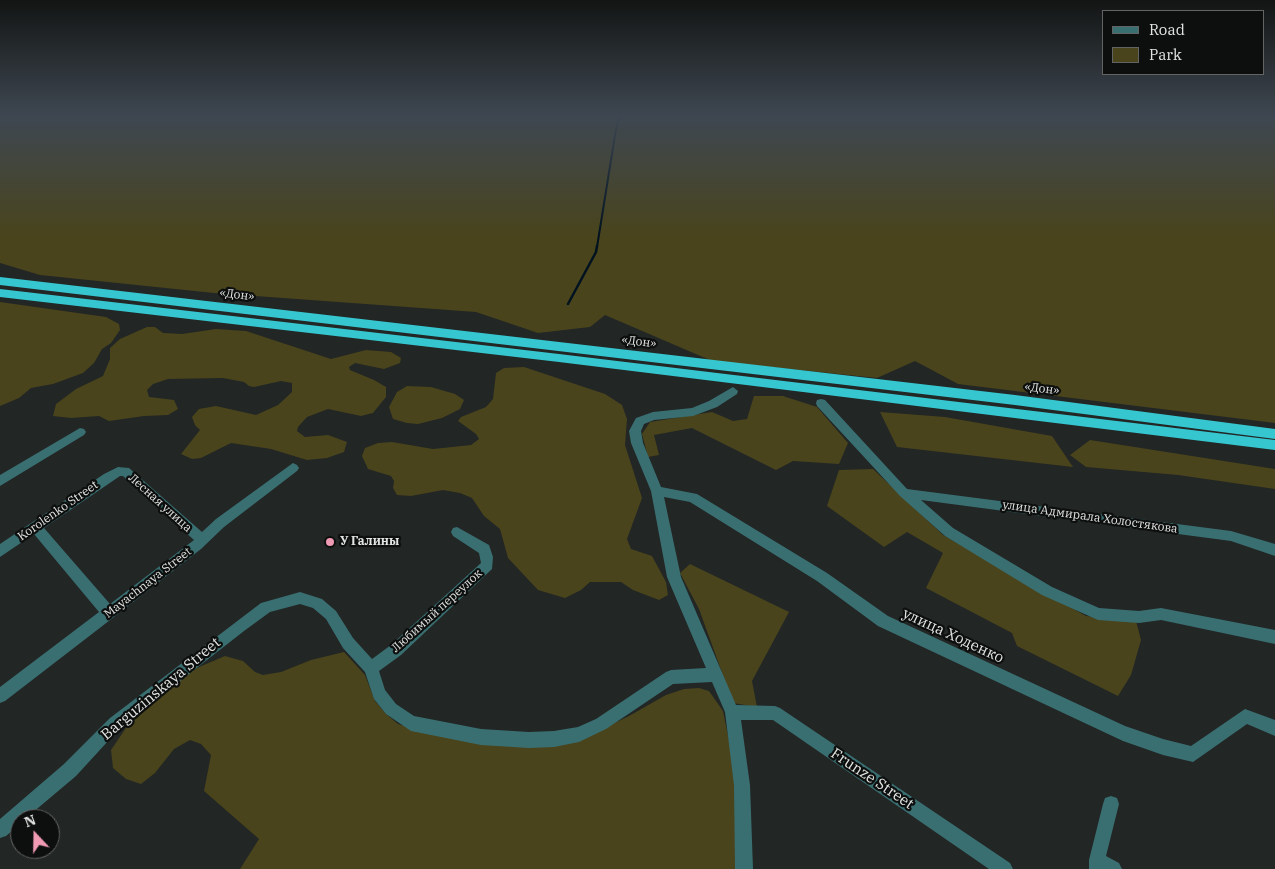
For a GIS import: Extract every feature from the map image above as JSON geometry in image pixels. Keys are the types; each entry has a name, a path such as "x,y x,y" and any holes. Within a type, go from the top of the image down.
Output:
{"highway":[{"name":"«Дон»","path":"0,281 1015,400 1275,434"},
{"name":"«Дон»","path":"0,293 560,358 1275,446"}],"street":[{"path":"734,391 713,404 693,412 653,416 640,420 635,431 637,443 657,491 674,577 732,712 742,785 744,869"},
{"path":"821,403 904,492 949,532 1047,591 1098,614 1139,617 1161,614 1275,637"},
{"path":"0,481 80,432"},
{"name":"Mayachnaya Street","path":"0,696 109,614 197,545 201,539 220,523 293,468"},
{"name":"Лесная улица","path":"118,472 125,471 201,539"},
{"name":"Korolenko Street","path":"0,551 118,472"},
{"name":"улица Ходенко","path":"657,491 692,498 822,577 883,621 1124,733 1163,747 1193,754 1245,716 1275,728"},
{"name":"улица Адмирала Холостякова","path":"904,492 1231,536 1275,550"},
{"path":"36,527 109,614"},
{"name":"Любимый переулок","path":"371,668 403,644 487,565 484,549 457,532"},
{"name":"Barguzinskaya Street","path":"0,830 70,770 115,723 238,626 266,607 300,598 317,603 331,615 348,643 371,668"},
{"path":"371,668 379,694 391,709 411,723 481,737 529,740 554,739 579,734 602,724 671,678 717,675"},
{"name":"Frunze Street","path":"732,712 776,713 1004,869"},
{"path":"1111,804 1098,864 1113,869"}],"green space":[{"path":"0,157 1275,157 1275,423 958,384 915,361 877,378 712,361 605,315 590,327 538,333 476,312 214,293 40,275 0,263"},
{"path":"0,302 106,317 119,324 120,330 111,343 102,349 94,363 83,373 53,384 31,388 19,398 0,406"},
{"path":"147,327 155,327 163,333 182,334 216,329 246,331 331,359 366,350 391,352 401,358 400,363 384,369 355,363 349,367 350,370 386,387 386,397 373,413 361,416 328,409 307,417 298,427 297,431 305,437 328,435 347,442 344,452 327,458 307,460 271,449 231,443 201,458 192,459 181,454 200,430 195,425 192,417 199,409 216,406 256,415 278,405 292,392 292,383 281,381 254,387 244,382 223,378 168,379 153,384 147,390 149,397 174,400 178,409 168,415 109,421 99,416 71,418 53,416 56,404 76,389 103,376 110,359 110,348 120,339"},
{"path":"524,367 605,394 622,405 627,419 625,445 642,498 627,539 631,549 652,556 666,582 668,595 659,600 633,590 621,582 590,582 581,590 565,598 538,590 508,558 500,529 484,516 472,498 460,493 443,490 411,496 397,495 393,488 394,481 391,476 368,469 362,456 365,448 378,443 392,442 433,449 471,445 479,439 476,434 458,421 461,417 486,407 493,399 496,373 504,368"},
{"path":"407,386 431,387 455,394 464,400 460,409 442,418 418,424 407,423 393,419 389,407 397,392"},
{"path":"754,396 783,396 817,407 848,443 839,464 793,461 776,470 692,428 654,435 659,455 648,457 642,434 650,422 712,412 733,421 747,419"},
{"path":"880,412 945,417 1052,436 1073,467 897,447"},
{"path":"1090,440 1275,469 1275,489 1178,475 1086,467 1070,455"},
{"path":"873,469 943,535 1086,616 1136,621 1141,640 1131,675 1118,696 1017,646 1012,633 926,588 943,553 907,532 884,547 827,506 839,470"},
{"path":"690,564 789,612 752,681 757,707 733,703 699,609 680,573"},
{"path":"344,652 365,675 375,701 398,724 432,734 482,742 602,729 666,695 684,689 699,688 709,691 723,711 736,776 735,869 240,869 259,839 204,791 211,755 201,744 190,740 174,749 155,773 141,784 126,779 113,768 111,750 128,725 192,670 225,656 243,661 255,672 263,675 281,672 311,660"}],"waterway":[{"path":"597,247 612,157"},
{"path":"568,304 596,252 597,246"}],"place":[{"name":"У Галины","path":"330,542"}]}
